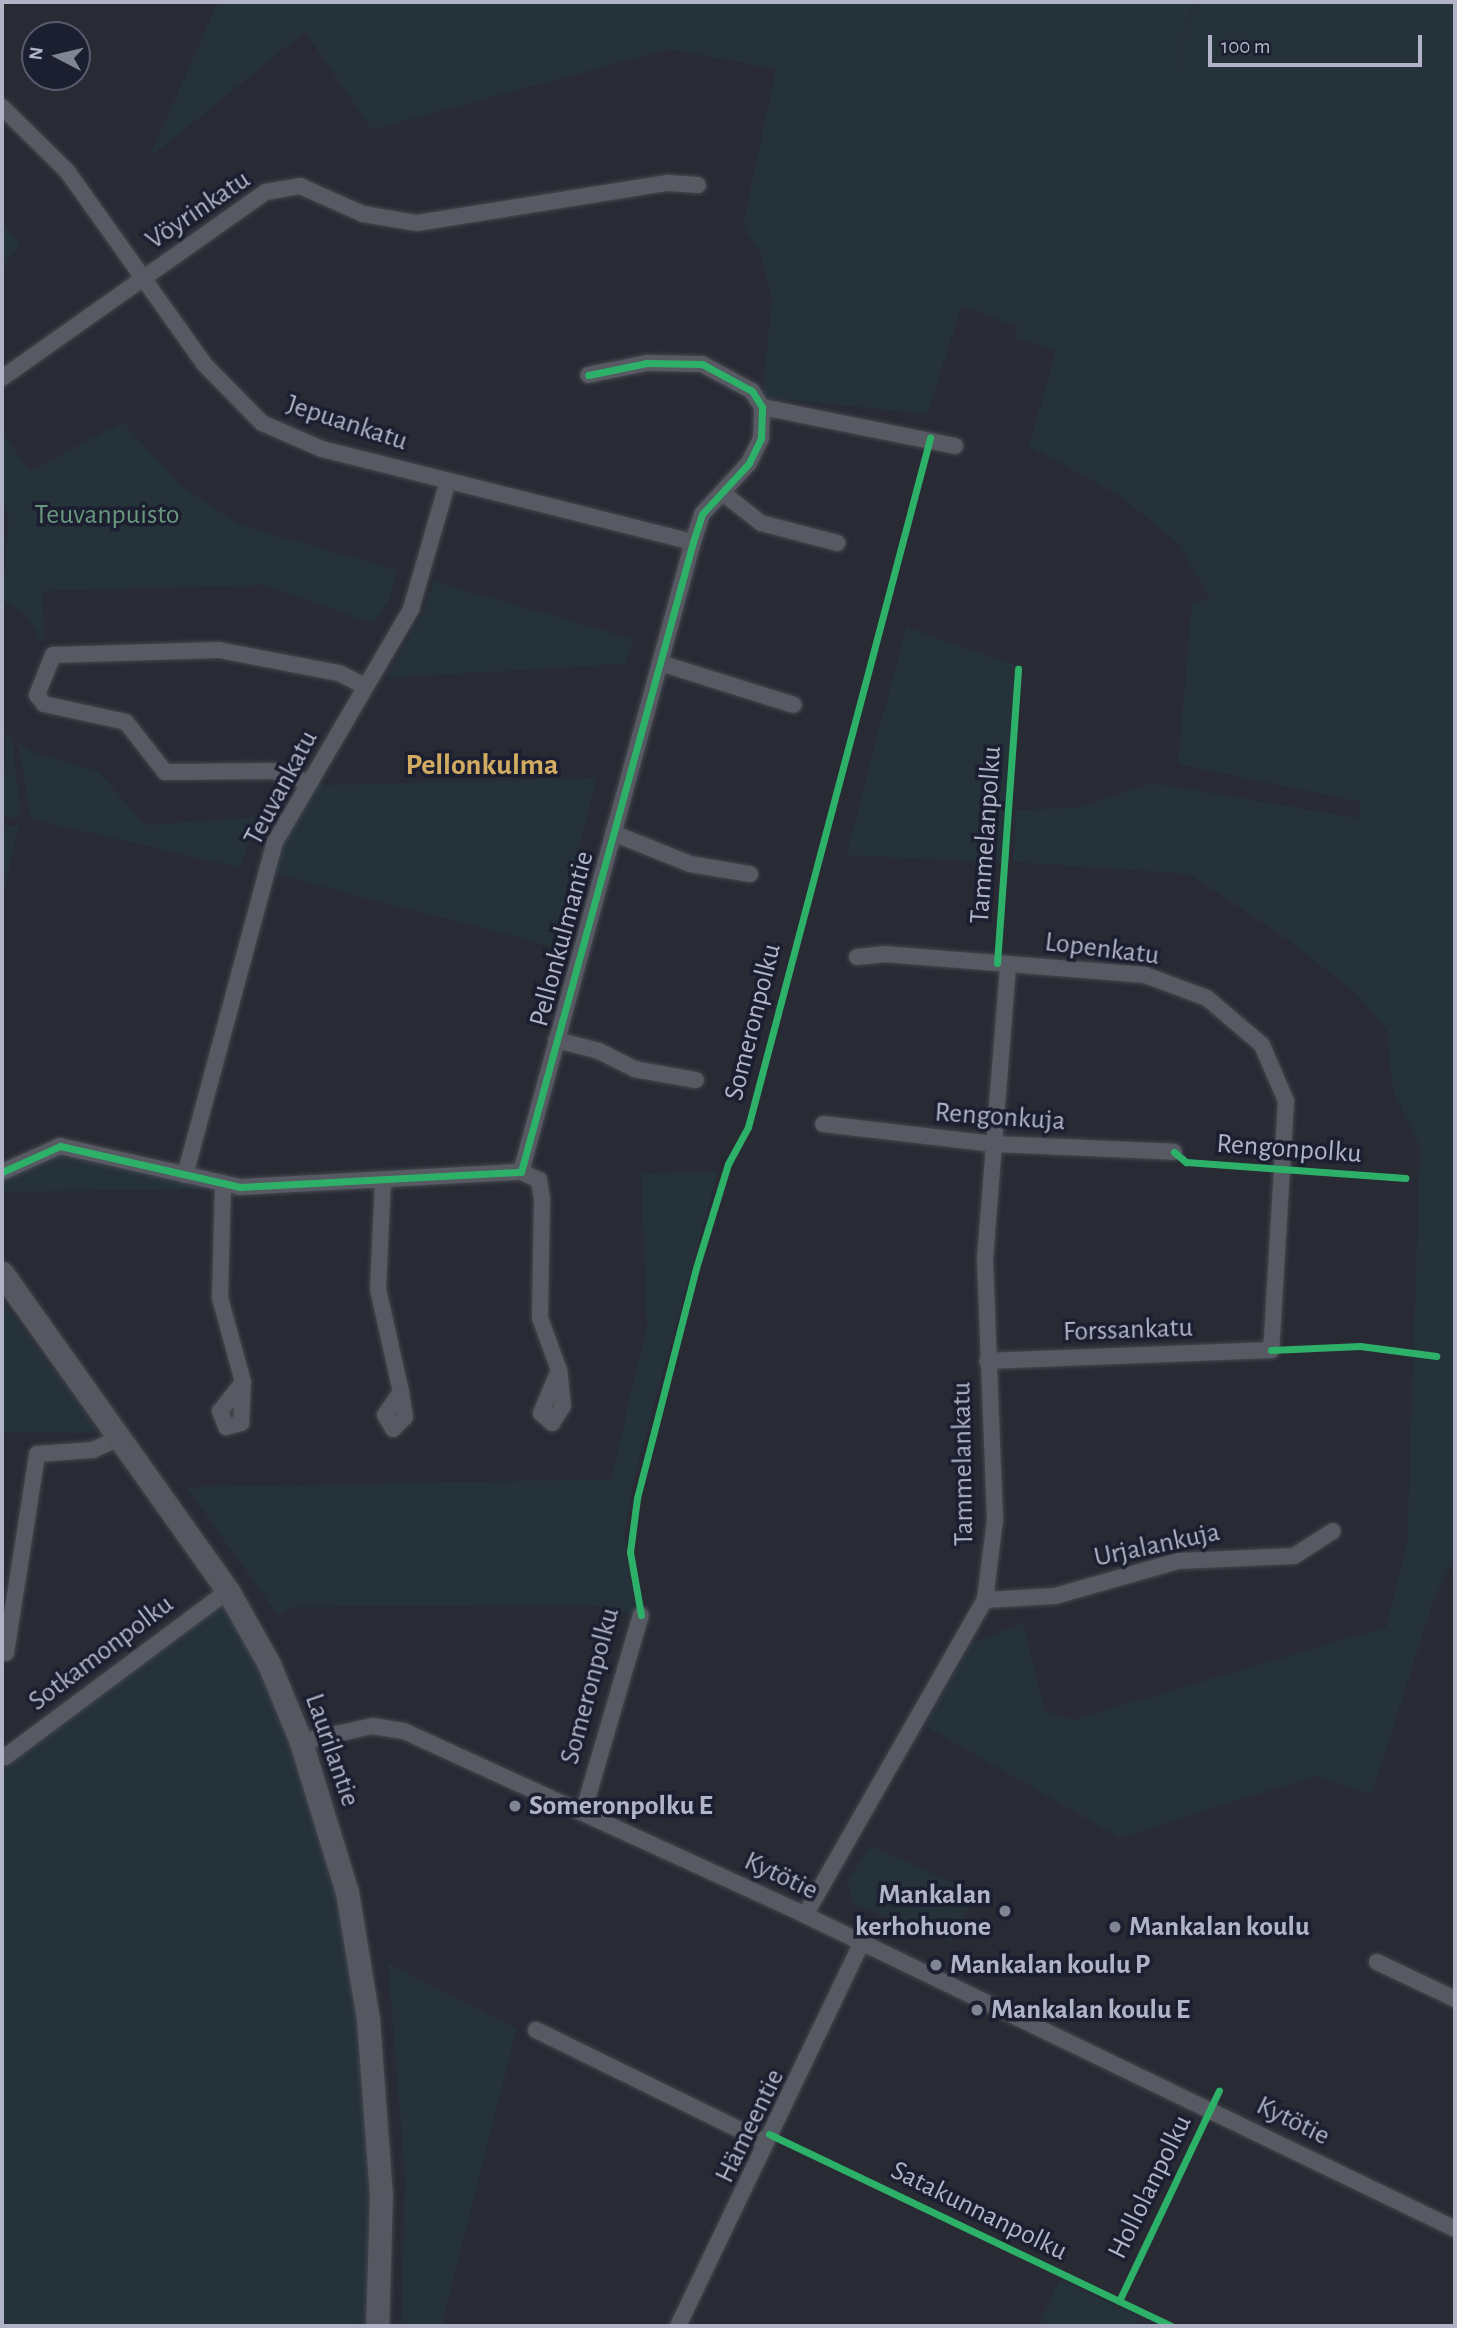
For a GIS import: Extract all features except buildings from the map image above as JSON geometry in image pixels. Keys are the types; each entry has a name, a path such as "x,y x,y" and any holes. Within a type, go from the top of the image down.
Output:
{"street":[{"name":"Jepuankatu","path":"2,107 68,171 147,276 204,364 262,423 322,449 693,542"},
{"name":"Vöyrinkatu","path":"2,378 266,192 300,186 363,214 417,223 668,183 698,185"},
{"path":"588,375 647,363 702,364 730,376 762,407 955,446"},
{"name":"Pellonkulmantie","path":"521,1172 693,542 702,514 724,494 761,438 762,407"},
{"name":"Teuvankatu","path":"185,1175 275,842 411,609 448,481"},
{"path":"724,494 761,523 836,543"},
{"path":"310,783 274,771 165,772 126,722 44,704 37,695 53,655 219,650 339,673 366,687"},
{"path":"660,663 794,705"},
{"path":"613,833 690,864 750,874"},
{"name":"Lopenkatu","path":"857,957 1008,964 1145,975 1207,998 1262,1045 1286,1101 1271,1350"},
{"name":"Tammelankatu","path":"805,1915 985,1600 995,1520 985,1259 1008,964"},
{"path":"556,1040 599,1051 634,1069 696,1080"},
{"name":"Rengonkuja","path":"823,1124 994,1144 1174,1152"},
{"path":"2,1172 24,1156 60,1146 223,1183 383,1180 521,1172 539,1180 540,1318 559,1370"},
{"path":"383,1180 378,1289 401,1391"},
{"path":"223,1183 220,1298 243,1382"},
{"name":"Laurilantie","path":"2,1273 228,1591 270,1664 301,1742 347,1892 368,2019 381,2195 377,2326"},
{"name":"Forssankatu","path":"987,1361 1271,1350"},
{"path":"6,1653 37,1454 93,1450 119,1438"},
{"name":"Urjalankuja","path":"985,1600 1055,1596 1178,1561 1294,1556 1333,1531"},
{"name":"Sotkamonpolku","path":"5,1757 228,1591"},
{"name":"Someronpolku","path":"583,1813 641,1615"},
{"name":"Kytötie","path":"301,1742 389,1727 805,1915 1455,2229"},
{"name":"Hämeentie","path":"678,2326 861,1944"},
{"path":"1377,1962 1455,1999"},
{"path":"536,2030 765,2142"}],"green space":[{"path":"218,2 1194,2 1175,71 1195,2 1455,2 1455,1556 1435,1597 1371,1795 1315,1776 1120,1838 925,1726 972,1643 1023,1623 1045,1711 1072,1720 1386,1627 1407,1546 1420,1147 1393,1091 1387,1031 1357,994 1291,942 1189,874 1013,862 1016,810 1081,807 1153,783 1359,818 1360,802 1178,764 1192,604 1209,597 1179,544 1122,497 1029,446 1056,351 1014,338 1018,327 962,306 927,414 762,397 772,298 761,254 743,225 776,69 669,49 372,130 305,32 149,158"},
{"path":"2,221 20,245 2,269"},
{"name":"Teuvanpuisto","path":"123,422 182,487 240,525 397,570 391,597 373,624 265,585 43,591 44,646 26,615 2,600 9,516 2,503 2,432 30,471"},
{"path":"433,581 633,639 625,664 385,678 424,611"},
{"path":"906,627 1019,666 1005,863 846,855"},
{"path":"6,733 12,736 21,818 2,817"},
{"path":"18,742 28,751 98,771 145,825 255,817 241,868 31,819"},
{"path":"597,778 554,947 274,874 282,846 318,785"},
{"path":"2,826 19,826 2,899"},
{"path":"60,1153 102,1159 211,1189 2,1192 2,1180 27,1162"},
{"path":"718,1171 634,1479 624,1535 637,1616 590,1605 293,1607 278,1615 186,1487 611,1479 647,1325 641,1174"},
{"path":"2,1300 99,1433 2,1432"},
{"path":"223,1603 301,1742 368,2019 377,2326 2,2326 2,1765"},
{"path":"870,1846 966,1888 968,1907 950,1941 853,1904 847,1881"},
{"path":"388,1963 517,2029 442,2326 401,2326 405,2179"},
{"path":"1060,2280 1141,2317 1136,2326 1038,2326"}],"cycle path":[{"path":"2,1172 60,1146 240,1187 521,1172 702,514 749,463 761,438 762,407 752,391 702,364 647,363 588,375"},
{"path":"641,1615 630,1552 637,1498 696,1268 728,1164 748,1127 930,438"},
{"name":"Tammelanpolku","path":"997,963 1018,669"},
{"name":"Rengonpolku","path":"1174,1152 1186,1162 1405,1178"},
{"path":"1271,1350 1360,1346 1436,1356"},
{"name":"Hollolanpolku","path":"1119,2301 1219,2090"},
{"name":"Satakunnanpolku","path":"769,2134 1171,2326"}],"place":[{"name":"Someronpolku E","path":"515,1806"},
{"name":"Mankalan kerhohuone","path":"1005,1911"},
{"name":"Mankalan koulu","path":"1115,1927"},
{"name":"Mankalan koulu P","path":"936,1965"},
{"name":"Mankalan koulu E","path":"977,2010"}],"district":[{"name":"Pellonkulma","path":"482,765"}]}
